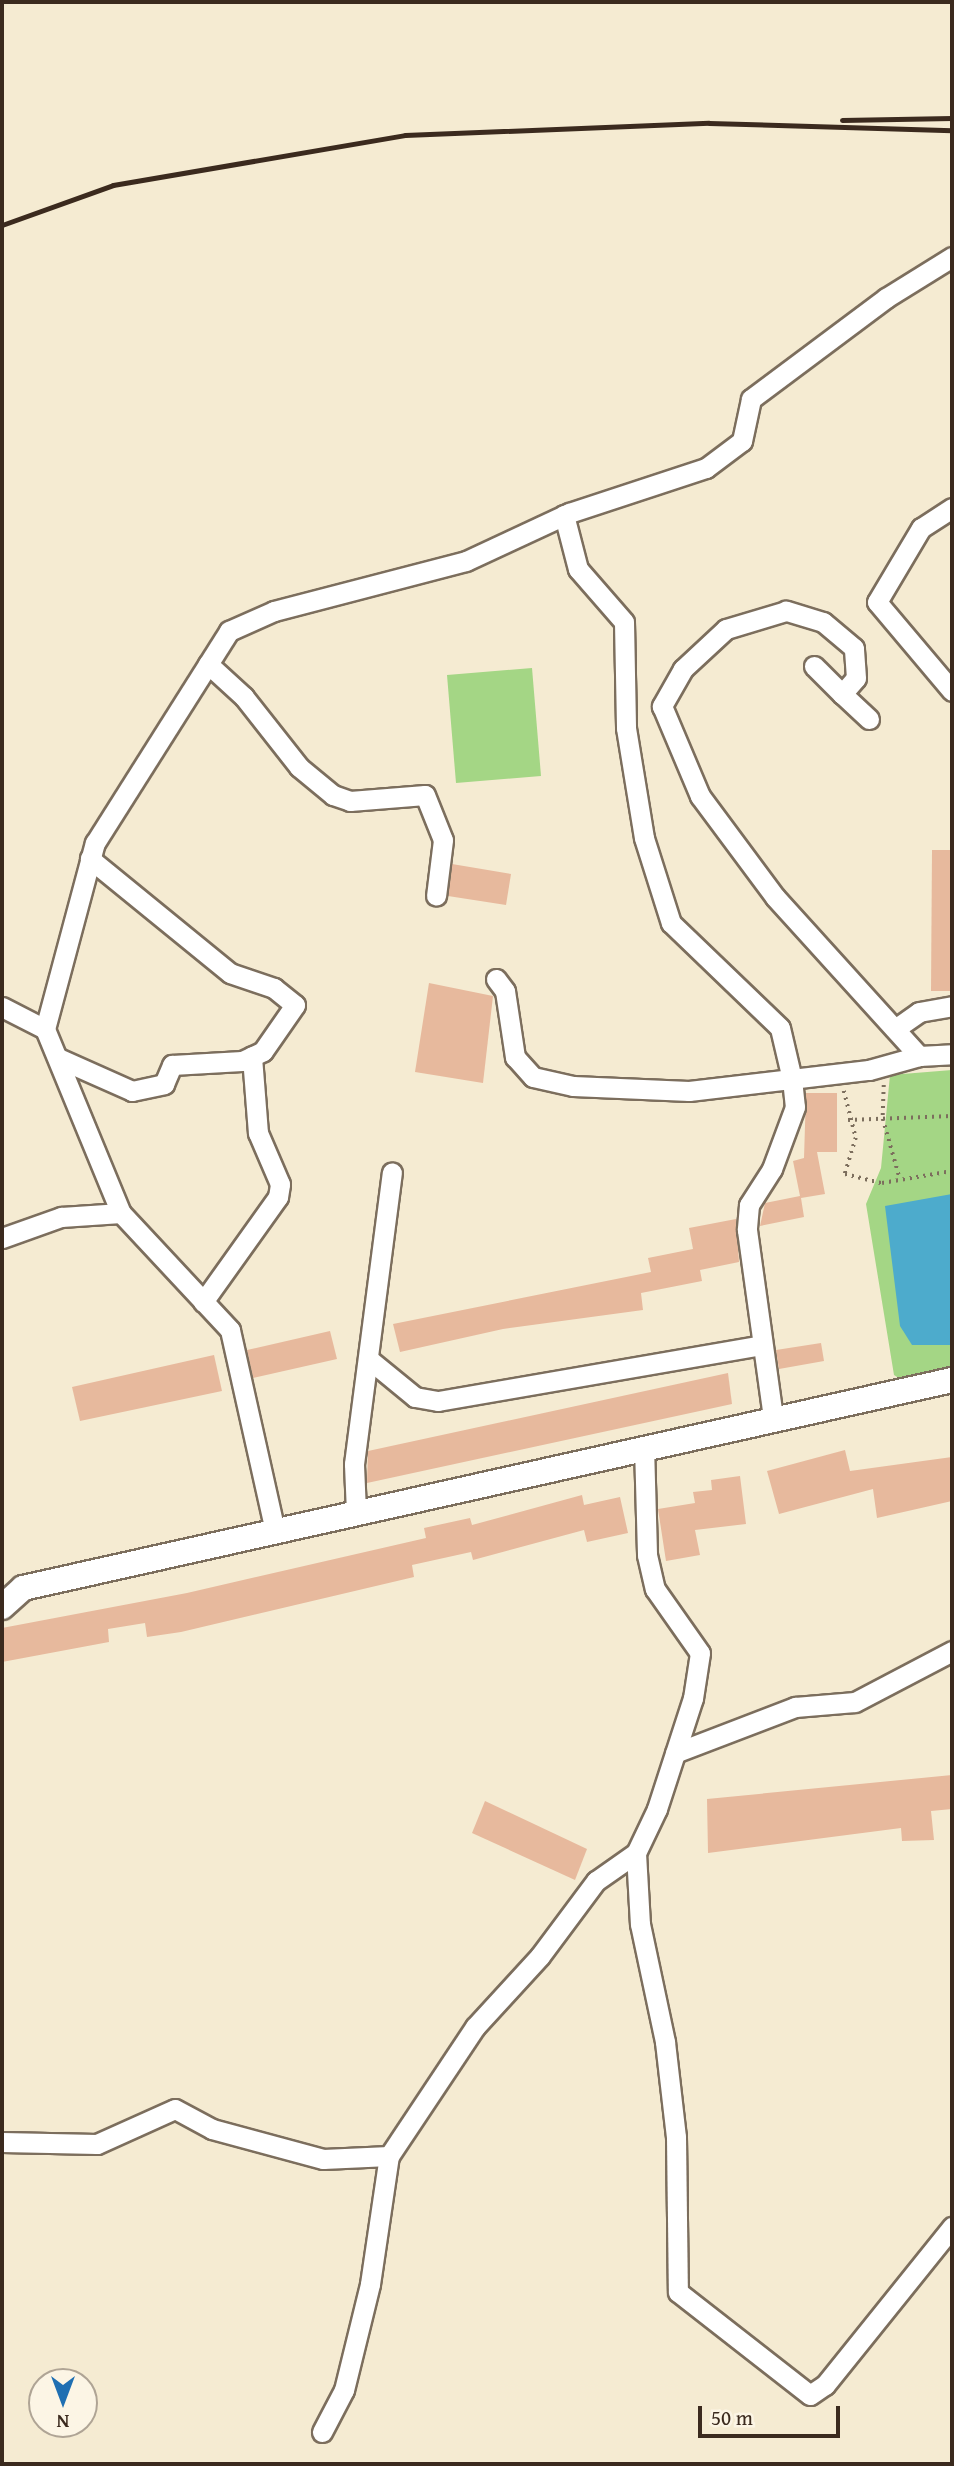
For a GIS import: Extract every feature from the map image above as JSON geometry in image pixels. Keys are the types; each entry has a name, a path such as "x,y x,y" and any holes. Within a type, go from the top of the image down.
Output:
{"street":[{"path":"45,1029 90,859 229,631 274,611 466,561 564,515 706,468 742,441 751,399 886,298 952,257"},
{"path":"952,508 921,527 877,602 952,691"},
{"path":"564,515 578,569 624,622 626,728 644,838 671,923 780,1028 792,1079 795,1107 772,1169 749,1205 762,1345 773,1417"},
{"path":"842,694 856,678 857,659 847,640 802,614 766,612 726,629 699,651 665,696 662,720 700,796 739,852 919,1056"},
{"path":"208,664 244,697 299,766 333,795 350,801 425,795 443,839 436,896"},
{"path":"814,666 869,719"},
{"path":"58,1058 132,1091 164,1084 172,1065 252,1056 292,1017 295,1005 274,988 230,973 90,859"},
{"path":"496,979 505,991 515,1057 533,1077 626,1092 792,1079 877,1068 919,1056 952,1054"},
{"path":"895,1029 919,1012 952,1006"},
{"path":"2,1007 45,1029 121,1213 230,1330 275,1531"},
{"path":"203,1302 278,1197 280,1184 258,1133 252,1056"},
{"path":"356,1512 354,1464 371,1360 392,1172"},
{"path":"2,1238 61,1217 121,1213"},
{"path":"371,1360 415,1397 438,1401 762,1345"},
{"path":"2,1607 23,1588 773,1417 952,1380"},
{"path":"644,1446 647,1555 655,1589 700,1653 675,1753 636,1853 640,1924 665,2042 676,2137 678,2292 810,2395 825,2385 952,2227"},
{"path":"675,1753 795,1707 855,1702 952,1651"},
{"path":"322,2432 344,2390 370,2284 389,2156 475,2026 540,1956 596,1881 636,1853"},
{"path":"2,2143 97,2144 175,2109 212,2129 323,2159 389,2156"}],"path":[{"path":"900,1180 883,1119 877,1068 844,1090 848,1120 856,1138 845,1174 900,1180 952,1171"},
{"path":"848,1120 952,1116"}],"green space":[{"path":"532,668 541,776 456,783 447,675"},
{"path":"952,1070 952,1380 911,1386 894,1375 866,1204 881,1168 890,1075"}],"water":[{"path":"952,1194 952,1345 912,1345 900,1326 885,1206"}],"building":[{"path":"932,850 952,850 952,991 931,991"},
{"path":"452,864 511,874 506,905 448,896"},
{"path":"429,983 493,996 483,1083 415,1072"},
{"path":"806,1093 837,1093 837,1152 817,1152 825,1194 801,1198 804,1217 760,1226 765,1203 800,1196 793,1161 804,1158"},
{"path":"736,1219 739,1262 700,1270 702,1281 641,1293 643,1310 503,1329 400,1352 393,1324 651,1272 648,1258 693,1249 689,1228"},
{"path":"330,1331 337,1359 253,1378 247,1350"},
{"path":"821,1343 824,1361 779,1369 776,1350"},
{"path":"214,1355 222,1391 80,1421 72,1387"},
{"path":"728,1373 732,1404 367,1483 368,1451"},
{"path":"845,1450 850,1471 952,1457 952,1501 877,1518 873,1489 779,1514 767,1471"},
{"path":"740,1476 746,1524 695,1530 700,1555 666,1561 658,1509 695,1503 693,1492 712,1490 711,1480"},
{"path":"582,1495 584,1505 620,1497 628,1533 587,1542 584,1530 473,1560 471,1552 412,1565 414,1577 181,1632 147,1637 145,1623 108,1629 109,1642 2,1662 2,1628 187,1593 426,1538 424,1528 470,1518 472,1525"},
{"path":"952,1775 952,1809 931,1811 934,1840 902,1841 901,1828 708,1853 707,1799"},
{"path":"485,1801 587,1849 575,1880 472,1833"}],"railway":[{"path":"842,120 952,118"},
{"path":"2,225 113,185 405,135 709,123 952,130"}]}
